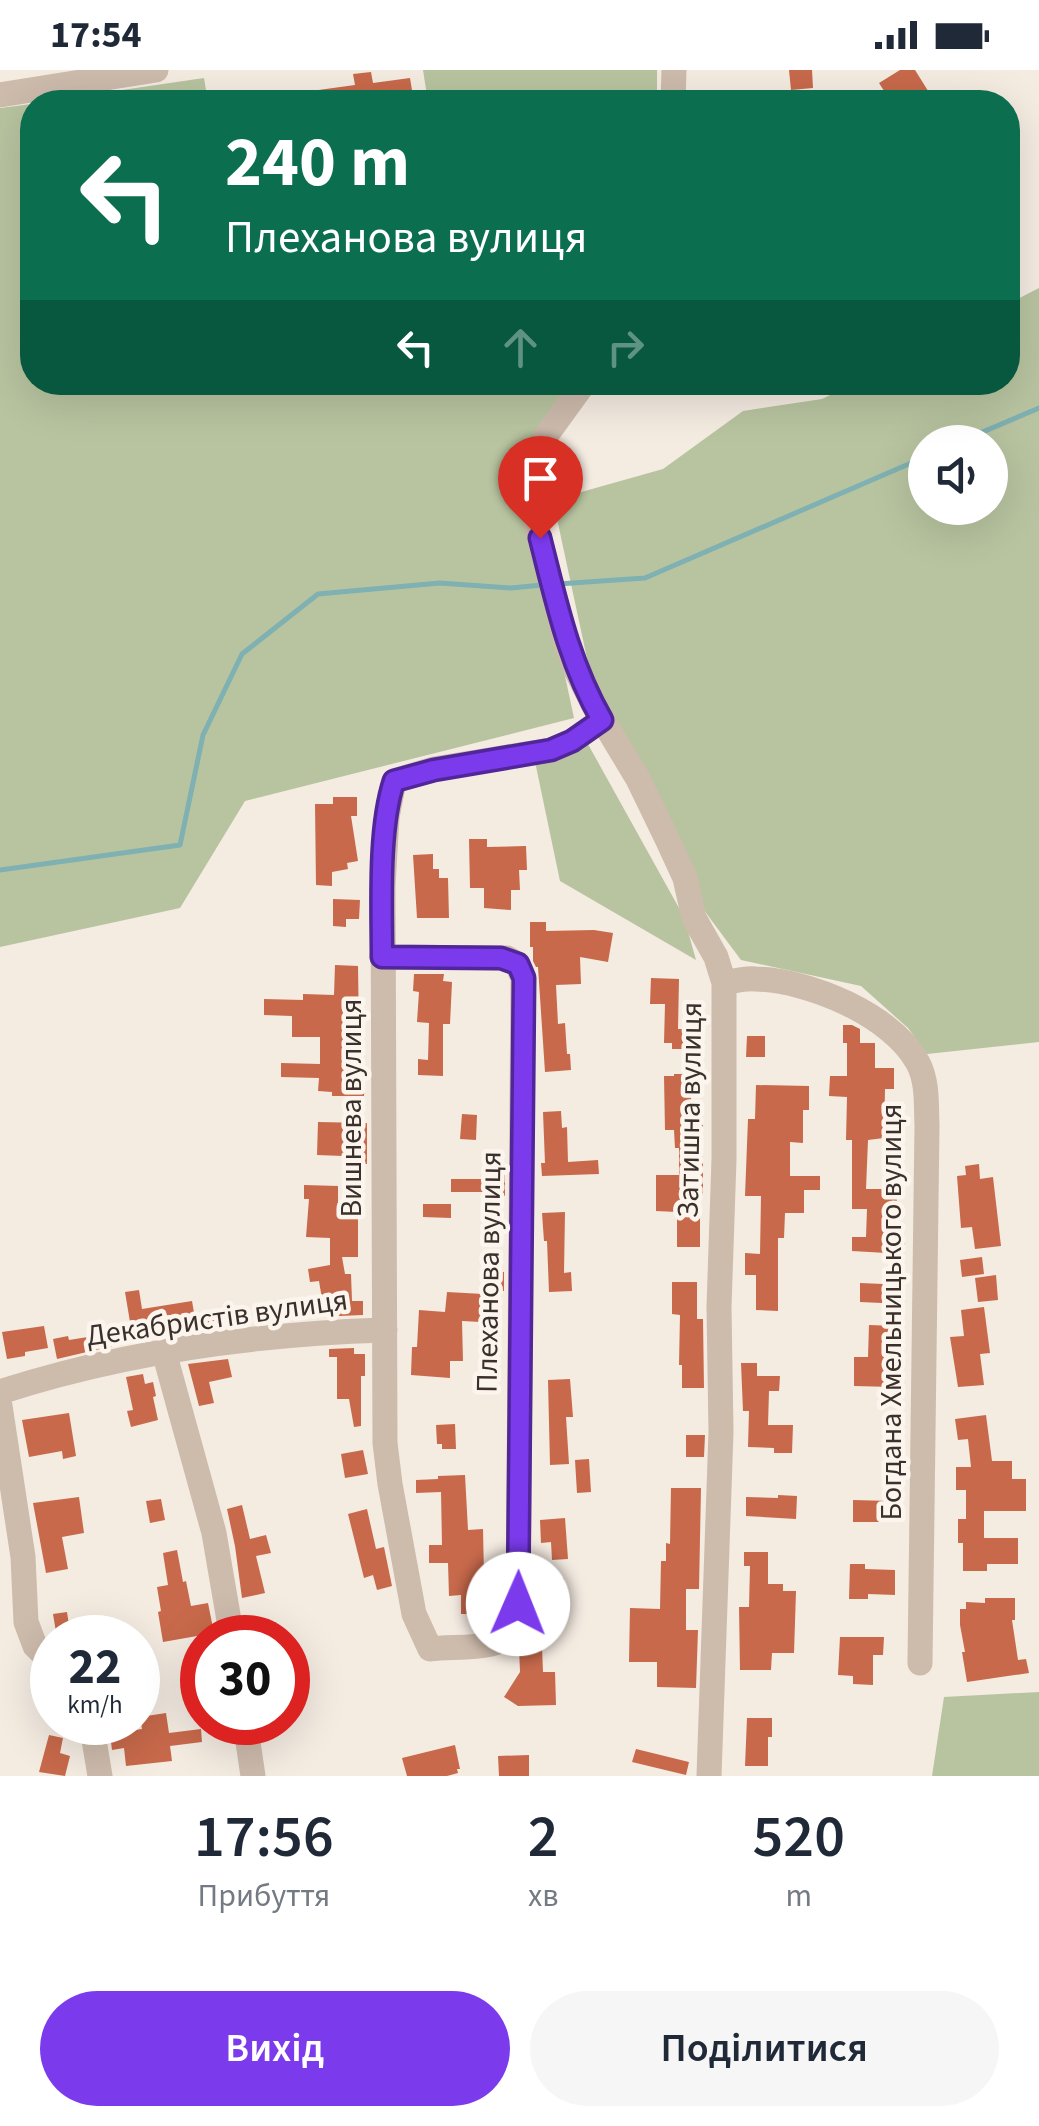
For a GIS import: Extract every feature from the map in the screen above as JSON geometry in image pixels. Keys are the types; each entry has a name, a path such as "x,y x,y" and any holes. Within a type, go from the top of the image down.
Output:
{"street":[{"path":"21,90 74,77 156,70"},
{"name":"Затишна вулиця","path":"576,395 548,433 534,464 531,494 565,639 585,690 638,779 681,868 694,918 716,957 724,983 721,1432 709,1776"},
{"name":"Вишнева вулиця","path":"430,1649 414,1614 388,1466 382,957 387,816 394,781 434,770 551,750 602,720"},
{"name":"Плеханова вулиця","path":"382,957 508,958 518,964 524,990 516,1621 503,1642 430,1649"},
{"name":"Богдана Хмельницького вулиця","path":"724,983 748,979 778,982 854,1007 894,1032 921,1071 927,1126 920,1663"},
{"name":"Декабристів вулиця","path":"0,1392 164,1352 323,1333 385,1330"},
{"path":"164,1352 214,1534 228,1615"},
{"path":"0,1406 30,1633"},
{"path":"95,1745 100,1776"},
{"path":"248,1745 253,1776"}],"green space":[{"path":"423,70 657,70 657,90 426,90"},
{"path":"204,78 206,90 122,90"},
{"path":"20,106 20,395 573,395 523,480 574,718 245,801 180,908 0,947 0,108"},
{"path":"1039,288 1039,1042 927,1054 908,1028 861,986 741,960 706,913 597,705 553,500 663,469 743,411 830,395 1020,395 1020,298"},
{"path":"584,737 684,917 696,960 560,881 533,752"},
{"path":"1039,1692 1039,1776 932,1776 944,1697"}],"building":[{"path":"789,70 812,70 813,88 791,90"},
{"path":"900,70 915,70 928,90 883,90 879,83"},
{"path":"371,72 373,83 410,78 412,90 318,90 355,85 353,74"},
{"path":"333,797 357,797 357,816 351,816 358,861 347,863 348,869 332,872 332,886 316,885 315,804 333,804"},
{"path":"469,839 487,839 487,847 526,846 527,870 519,870 520,890 511,890 511,910 484,908 484,888 470,888"},
{"path":"433,854 433,869 439,869 439,878 448,878 449,918 417,918 413,855"},
{"path":"333,899 360,900 359,919 346,919 346,927 333,926"},
{"path":"530,922 546,922 546,931 613,933 608,962 580,957 581,984 556,985 558,1024 565,1023 571,1070 545,1072 538,967 530,947"},
{"path":"335,965 358,966 359,1031 352,1031 351,1069 365,1069 364,1096 332,1096 332,1092 318,1091 319,1078 281,1077 281,1063 320,1064 320,1037 292,1037 292,1016 264,1015 264,999 303,1000 303,994 334,995"},
{"path":"414,974 444,974 443,981 452,982 450,1024 443,1024 443,1076 418,1075 418,1059 428,1060 429,1023 417,1022 419,992 413,991"},
{"path":"651,978 679,979 678,1029 694,1029 694,1043 686,1043 686,1049 672,1049 672,1043 664,1043 665,1004 650,1004"},
{"path":"843,1025 860,1029 860,1043 875,1043 875,1068 894,1068 894,1089 885,1089 884,1138 868,1140 866,1189 897,1189 896,1235 905,1235 904,1254 852,1251 852,1237 866,1237 867,1209 852,1209 852,1140 846,1140 847,1097 829,1096 830,1076 847,1076"},
{"path":"747,1036 765,1036 765,1057 746,1057"},
{"path":"691,1074 691,1105 703,1105 700,1247 677,1247 677,1212 656,1211 656,1175 679,1175 674,1130 665,1130 664,1076"},
{"path":"756,1085 809,1086 809,1110 803,1110 803,1143 790,1142 790,1176 820,1176 820,1190 804,1190 804,1213 785,1213 784,1238 778,1238 778,1311 756,1310 756,1275 745,1275 745,1253 760,1254 761,1196 745,1196 748,1119 755,1119"},
{"path":"561,1111 562,1128 567,1127 568,1162 598,1160 599,1174 542,1176 543,1112"},
{"path":"462,1114 477,1115 476,1140 460,1139"},
{"path":"318,1122 367,1123 367,1164 343,1163 343,1156 317,1155"},
{"path":"979,1164 980,1179 993,1177 1001,1246 975,1249 972,1227 961,1228 957,1176 966,1175 965,1166"},
{"path":"493,1175 505,1175 505,1196 491,1196 492,1192 451,1192 451,1179 492,1179"},
{"path":"304,1185 338,1186 338,1208 358,1208 358,1257 342,1257 345,1274 351,1274 352,1301 363,1301 363,1315 339,1316 339,1296 322,1299 319,1281 310,1282 308,1269 330,1265 330,1238 306,1237 309,1199 304,1199"},
{"path":"423,1204 451,1204 451,1218 423,1217"},
{"path":"565,1212 564,1273 571,1272 572,1291 549,1292 542,1213"},
{"path":"982,1257 984,1274 962,1277 960,1260"},
{"path":"487,1271 504,1272 504,1291 486,1290"},
{"path":"996,1275 998,1300 978,1302 975,1278"},
{"path":"672,1282 697,1282 697,1319 703,1319 704,1388 682,1388 680,1315 672,1314"},
{"path":"860,1283 883,1284 882,1303 860,1302"},
{"path":"139,1290 142,1309 192,1301 197,1330 57,1359 53,1339 68,1336 69,1340 131,1328 125,1292"},
{"path":"447,1292 483,1294 481,1322 462,1321 463,1361 450,1361 450,1378 411,1375 419,1310 445,1312"},
{"path":"984,1307 990,1353 980,1354 984,1385 958,1387 950,1337 964,1336 961,1310"},
{"path":"234,1313 236,1325 198,1330 197,1321"},
{"path":"869,1325 896,1326 894,1387 854,1386 854,1357 868,1357"},
{"path":"44,1326 48,1348 7,1359 2,1332"},
{"path":"354,1348 354,1354 365,1354 365,1376 361,1376 361,1426 354,1427 349,1399 337,1399 337,1357 329,1357 329,1349"},
{"path":"228,1359 232,1377 209,1382 214,1403 199,1406 188,1364"},
{"path":"741,1363 757,1363 757,1376 780,1376 779,1391 769,1391 768,1425 793,1425 792,1453 748,1447 749,1411 743,1411"},
{"path":"143,1374 145,1384 153,1382 158,1420 131,1427 127,1411 133,1410 126,1377"},
{"path":"570,1379 573,1417 566,1417 569,1464 550,1465 548,1380"},
{"path":"69,1413 76,1456 63,1459 62,1451 29,1457 22,1420"},
{"path":"986,1415 992,1461 1012,1461 1012,1479 1026,1479 1026,1511 984,1511 984,1538 1018,1538 1018,1564 987,1564 987,1571 963,1571 958,1519 966,1519 966,1490 956,1490 956,1467 971,1467 968,1439 958,1440 955,1419"},
{"path":"455,1424 456,1449 442,1449 442,1444 437,1444 436,1425"},
{"path":"686,1435 705,1435 704,1457 686,1457"},
{"path":"363,1450 368,1474 345,1478 341,1454"},
{"path":"589,1459 591,1492 577,1493 575,1460"},
{"path":"465,1475 468,1530 483,1529 480,1614 461,1614 461,1595 449,1596 448,1563 429,1563 429,1545 442,1545 441,1492 416,1493 416,1480"},
{"path":"671,1488 701,1488 699,1589 686,1589 686,1630 698,1630 696,1688 657,1687 657,1662 629,1662 630,1608 660,1609 661,1561 666,1561 666,1543 670,1544"},
{"path":"797,1496 796,1519 746,1516 746,1497"},
{"path":"79,1497 84,1533 62,1537 68,1569 46,1573 33,1503"},
{"path":"161,1499 165,1520 150,1523 146,1501"},
{"path":"853,1500 891,1501 890,1522 853,1522"},
{"path":"242,1505 250,1539 266,1535 271,1553 256,1556 265,1593 242,1598 227,1509"},
{"path":"367,1509 376,1549 384,1547 392,1586 377,1590 373,1575 364,1578 348,1514"},
{"path":"565,1518 568,1559 552,1560 551,1542 541,1543 540,1520"},
{"path":"177,1550 191,1606 208,1603 210,1615 180,1615 180,1639 163,1642 157,1587 168,1585 163,1553"},
{"path":"744,1552 768,1552 768,1584 783,1584 783,1591 796,1591 794,1653 772,1653 771,1670 740,1670 739,1607 749,1607 750,1566 744,1566"},
{"path":"850,1564 895,1570 895,1595 868,1594 868,1599 849,1599"},
{"path":"564,1578 566,1604 540,1605 539,1579"},
{"path":"985,1598 1015,1598 1012,1620 1018,1660 1026,1659 1029,1673 967,1682 960,1609 966,1609 966,1602 985,1603"},
{"path":"840,1637 884,1637 883,1655 873,1655 873,1685 853,1684 853,1676 838,1675"},
{"path":"542,1647 543,1672 555,1672 556,1705 518,1706 504,1697 520,1672 519,1648"},
{"path":"166,1713 169,1733 180,1732 180,1745 170,1746 172,1761 126,1766 124,1748 112,1750 111,1745 160,1745 160,1714"},
{"path":"747,1718 772,1718 768,1766 745,1766"},
{"path":"46,1745 62,1745 60,1753 70,1756 65,1776 39,1772"},
{"path":"455,1745 458,1773 407,1776 402,1758"},
{"path":"636,1749 689,1762 686,1775 632,1762"},
{"path":"529,1755 529,1776 499,1776 498,1756"}],"waterway":[{"path":"999,425 1039,408"},
{"path":"558,584 645,578 908,464"},
{"path":"0,870 180,845 203,735 242,654 318,594 440,583 511,588 542,585"}],"route":[{"path":"518,1604 524,978 518,964 501,958 382,957 382,886 394,781 558,748 602,720 565,639 540,538"}]}
